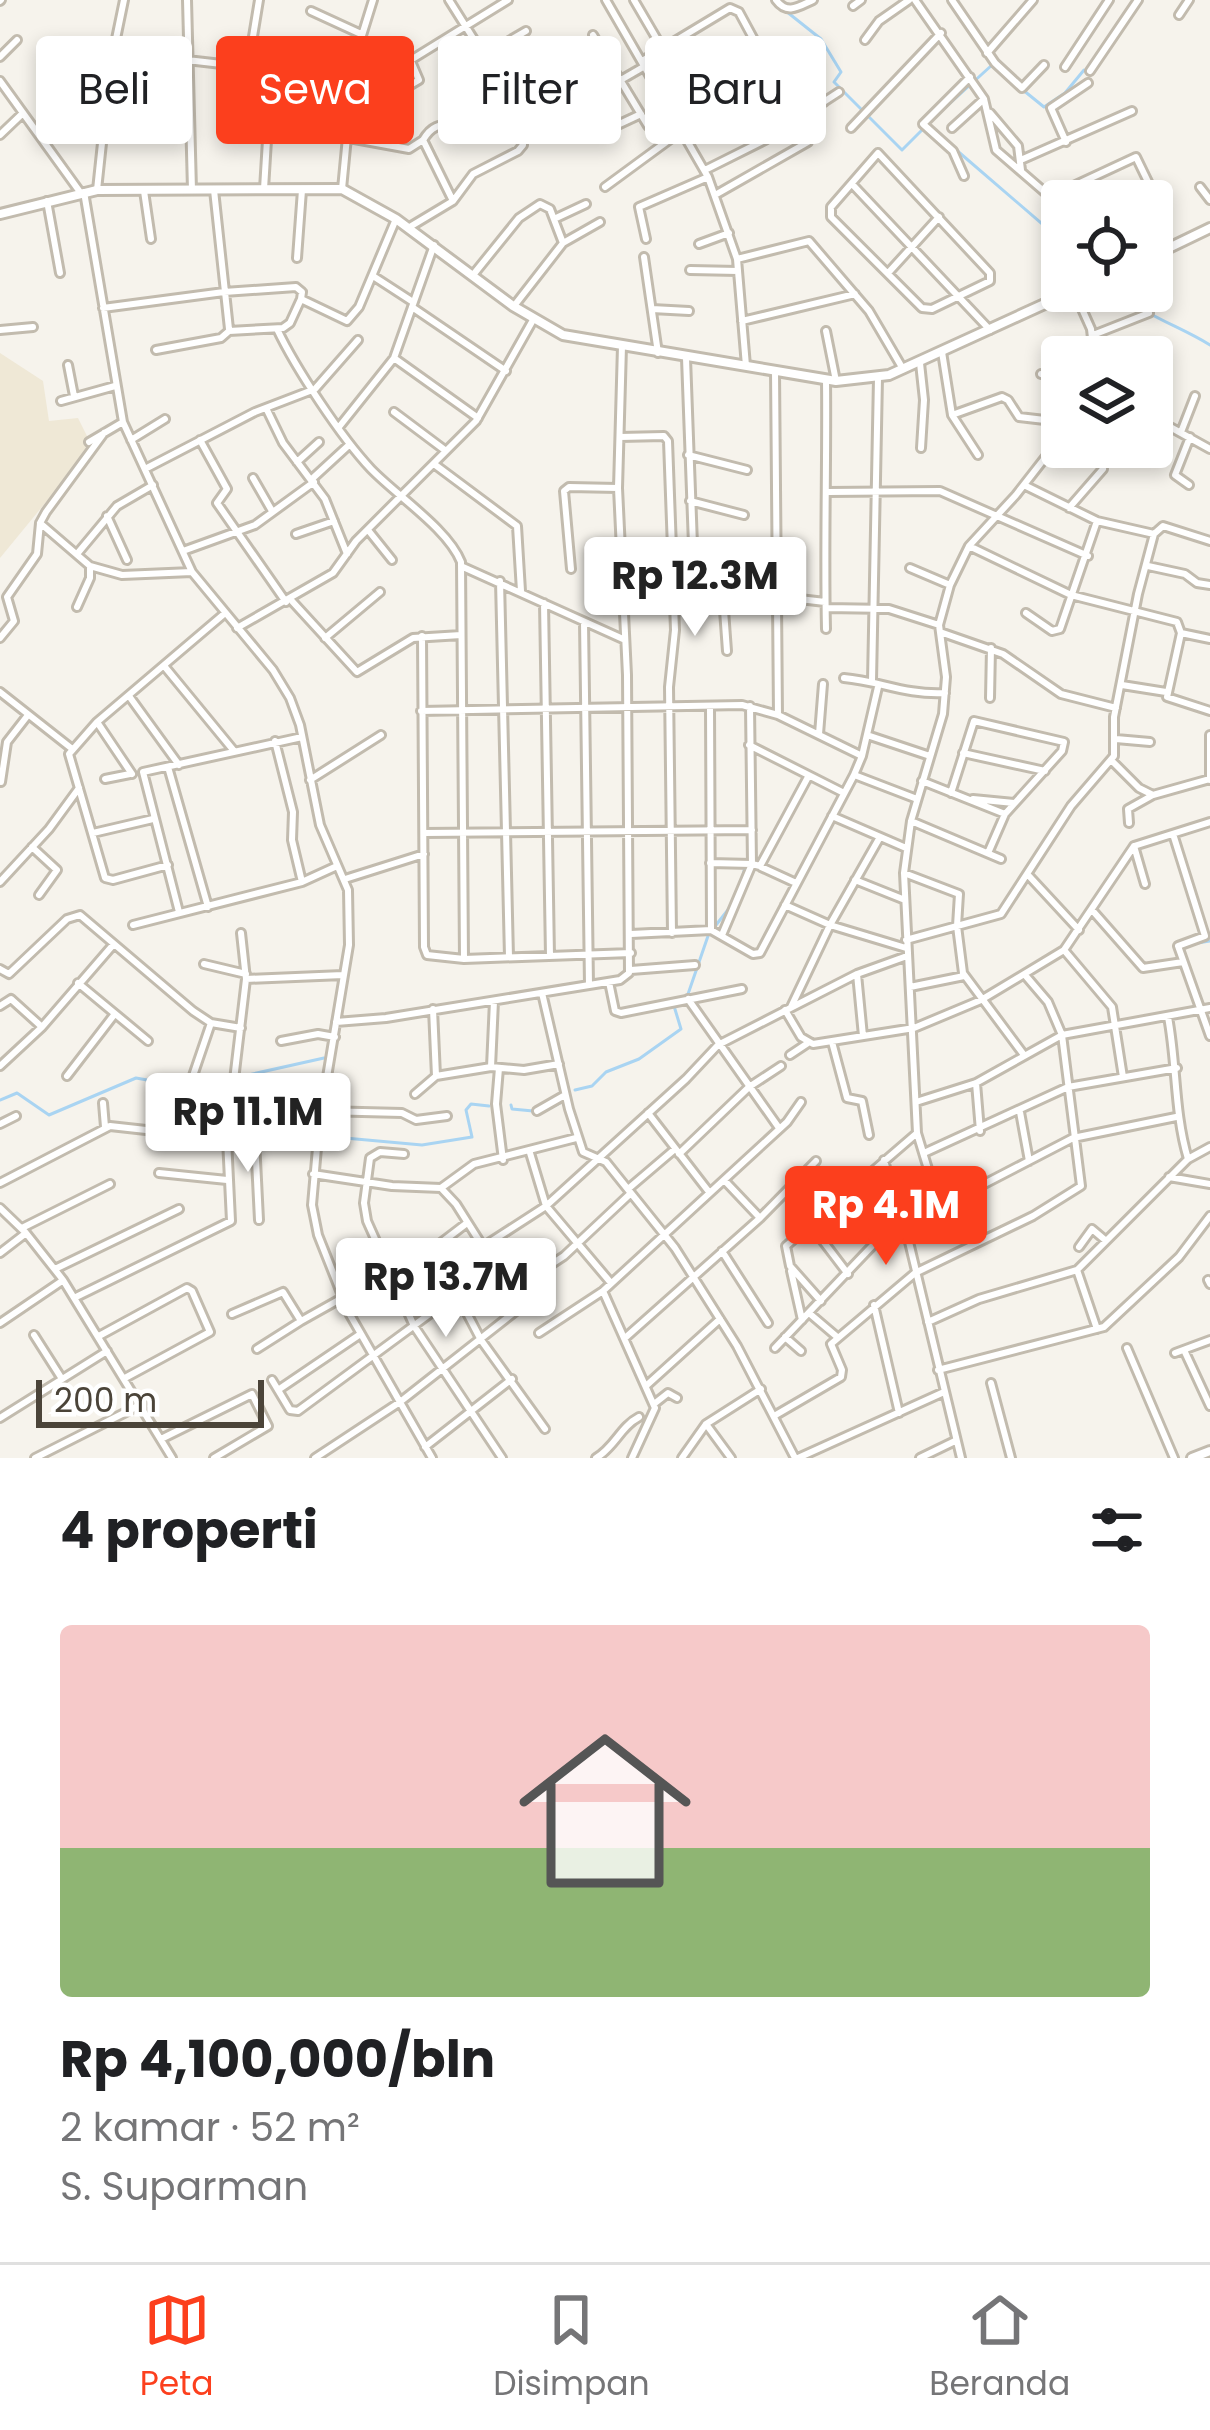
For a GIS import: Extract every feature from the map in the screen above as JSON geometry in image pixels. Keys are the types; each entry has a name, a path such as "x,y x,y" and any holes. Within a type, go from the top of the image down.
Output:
{"street":[{"path":"117,36 124,0"},
{"path":"187,0 187,36"},
{"path":"254,36 260,0"},
{"path":"311,11 362,34 373,0"},
{"path":"449,0 472,36"},
{"path":"414,56 508,0"},
{"path":"606,0 644,63 621,80 645,120"},
{"path":"634,0 653,36"},
{"path":"776,0 791,10 813,0"},
{"path":"853,6 861,0"},
{"path":"865,40 879,21 912,0 941,33 984,99 995,150 1041,189"},
{"path":"952,0 987,53 1024,89 1044,65"},
{"path":"987,53 1033,0"},
{"path":"1065,67 1109,0"},
{"path":"1090,71 1138,0"},
{"path":"1179,15 1189,0"},
{"path":"683,36 730,8 739,12 752,36"},
{"path":"517,36 526,31"},
{"path":"851,128 941,33"},
{"path":"0,57 17,40"},
{"path":"0,81 36,130"},
{"path":"964,176 955,153 925,126 972,81"},
{"path":"1066,142 1051,108 1088,82"},
{"path":"826,101 839,92"},
{"path":"952,128 984,99"},
{"path":"988,111 1011,135 1023,159 1021,170"},
{"path":"1023,159 1132,111"},
{"path":"0,135 23,113"},
{"path":"621,123 641,113"},
{"path":"387,144 409,149 438,126"},
{"path":"423,140 453,201"},
{"path":"46,144 82,192 123,422 192,572 283,685 296,711 320,825 344,879 351,915 318,1139 315,1222 349,1313 432,1458"},
{"path":"98,190 102,144"},
{"path":"190,144 192,190"},
{"path":"264,190 267,144"},
{"path":"342,189 346,144"},
{"path":"408,228 453,201 473,174 523,144"},
{"path":"605,187 664,144"},
{"path":"692,144 737,259 746,366"},
{"path":"646,238 639,207 758,144"},
{"path":"715,195 804,144"},
{"path":"878,153 992,276 991,281 925,309 829,214 851,183 878,153"},
{"path":"1087,180 1136,157 1148,180"},
{"path":"851,183 989,330"},
{"path":"1199,187 1210,200"},
{"path":"0,214 98,190 342,189 396,219 513,307 563,335 831,380 878,378 1041,306"},
{"path":"144,190 151,239"},
{"path":"214,190 230,331"},
{"path":"297,258 302,190"},
{"path":"47,201 61,273"},
{"path":"554,219 586,204"},
{"path":"473,275 519,218 535,206 547,205 563,243"},
{"path":"888,272 939,217"},
{"path":"301,299 350,320 374,276 396,219"},
{"path":"513,307 563,243 600,222"},
{"path":"1173,246 1210,228"},
{"path":"699,244 728,233"},
{"path":"737,259 806,240 856,294 903,369"},
{"path":"339,427 394,358 434,245"},
{"path":"644,256 658,353"},
{"path":"690,270 738,271"},
{"path":"374,276 506,371"},
{"path":"103,308 224,292 296,287 302,292 290,323 277,329 230,331 221,338 156,350"},
{"path":"742,321 856,294"},
{"path":"652,309 689,311"},
{"path":"1083,312 1093,335 1149,314"},
{"path":"237,628 325,581 478,418 533,320"},
{"path":"0,331 33,327"},
{"path":"277,329 350,444 400,499 450,542 462,567 464,959"},
{"path":"826,331 831,380 826,629"},
{"path":"145,470 266,407 315,389 358,340"},
{"path":"622,346 618,488 631,970"},
{"path":"942,352 952,415 978,455"},
{"path":"394,358 478,418"},
{"path":"686,358 694,547 746,563"},
{"path":"920,362 921,448"},
{"path":"68,365 75,398"},
{"path":"775,371 778,715"},
{"path":"631,934 711,930 758,954 862,756 875,684 878,378"},
{"path":"61,401 115,386"},
{"path":"1181,432 1195,396"},
{"path":"952,415 1002,397 1019,417 1041,420"},
{"path":"266,407 273,428 313,481 347,554"},
{"path":"394,412 446,452"},
{"path":"131,440 164,419"},
{"path":"89,442 123,422"},
{"path":"1173,428 1210,449"},
{"path":"0,638 14,621 7,597 37,554 40,523 104,433"},
{"path":"620,437 664,436 668,440 675,629 669,662 672,933"},
{"path":"1189,485 1175,476 1190,437"},
{"path":"200,440 227,489 217,503 219,509 288,601 357,672 422,636 461,635"},
{"path":"297,462 319,442"},
{"path":"183,551 255,525 313,481 350,444"},
{"path":"688,454 747,470"},
{"path":"934,1195 934,1179 917,1132 904,900 906,848 946,693 939,628 950,585 969,546 1041,463"},
{"path":"434,464 517,526 521,591"},
{"path":"1069,508 1103,469"},
{"path":"253,478 272,511"},
{"path":"1024,484 1097,521 1154,534"},
{"path":"76,554 107,516 153,485"},
{"path":"571,569 564,491 618,488"},
{"path":"828,492 940,490 1088,556"},
{"path":"690,501 744,515"},
{"path":"107,516 127,560"},
{"path":"296,534 334,521"},
{"path":"1027,613 1057,631 1062,626 1097,521"},
{"path":"40,523 90,566 122,575 192,572"},
{"path":"483,1246 546,1206 718,1045 906,948 1001,914 1071,806 1111,760 1116,708 1154,534 1163,526 1210,541"},
{"path":"368,530 392,560"},
{"path":"969,546 1071,595 1177,622 1181,633 1167,692 1170,700 1210,711"},
{"path":"77,607 90,578 90,566"},
{"path":"1148,566 1210,585"},
{"path":"462,567 623,639"},
{"path":"910,568 950,585"},
{"path":"622,575 673,573 825,605 901,611 991,648 1061,694 1116,708"},
{"path":"500,581 509,957"},
{"path":"722,582 727,651"},
{"path":"325,638 380,592"},
{"path":"544,603 550,956"},
{"path":"168,866 107,880 69,760 71,748 224,614"},
{"path":"584,622 589,985"},
{"path":"1181,633 1210,639"},
{"path":"422,636 425,951 434,958 464,959 631,953"},
{"path":"990,698 991,648"},
{"path":"165,667 234,751"},
{"path":"844,678 946,693"},
{"path":"819,735 824,684"},
{"path":"1122,685 1167,692"},
{"path":"0,692 71,748"},
{"path":"129,697 179,765"},
{"path":"710,706 711,930"},
{"path":"750,706 756,865"},
{"path":"421,712 750,706 862,756"},
{"path":"1,782 7,742 28,714"},
{"path":"951,793 972,723 981,720 1063,740 1064,748 1005,814 988,854"},
{"path":"97,722 132,774"},
{"path":"867,735 930,757"},
{"path":"1129,823 1128,808 1210,776 1210,735"},
{"path":"310,780 381,736"},
{"path":"104,779 302,737"},
{"path":"1116,739 1150,742"},
{"path":"275,741 293,812 292,840 302,882"},
{"path":"749,745 844,793"},
{"path":"963,753 1045,771"},
{"path":"1111,760 1153,795"},
{"path":"168,767 208,907"},
{"path":"143,772 179,913"},
{"path":"857,776 917,799"},
{"path":"722,935 756,865 808,778"},
{"path":"922,782 1005,814"},
{"path":"0,882 79,788"},
{"path":"964,799 1016,803"},
{"path":"832,817 906,848"},
{"path":"92,833 155,819"},
{"path":"911,821 1000,859"},
{"path":"790,1055 808,1043 914,1028 981,1000 1064,950 1134,846 1210,822"},
{"path":"424,833 752,830"},
{"path":"1172,834 1205,935 1179,945 1210,1036"},
{"path":"788,1009 880,837"},
{"path":"1134,846 1145,884"},
{"path":"32,847 57,870 39,895"},
{"path":"344,879 424,854"},
{"path":"710,863 756,865 796,883"},
{"path":"133,925 302,882 337,866"},
{"path":"904,873 959,894 957,926 964,976 1024,1055"},
{"path":"1028,876 1079,930"},
{"path":"855,880 904,900"},
{"path":"784,904 830,925 906,948"},
{"path":"1092,910 1143,968 1183,962"},
{"path":"0,969 9,974 74,915 83,917 211,1023 241,1028"},
{"path":"74,1298 229,1224 227,1139 246,976 241,932"},
{"path":"1,1062 42,1027 113,945"},
{"path":"1064,950 1110,1002 1123,1077"},
{"path":"204,964 246,976 344,975"},
{"path":"337,1022 609,982 631,970 695,965"},
{"path":"857,974 862,1036"},
{"path":"774,1417 841,1377 831,1349 836,1336 915,1273 1076,1190 1082,1179 1062,1035 1048,1002 1024,975"},
{"path":"910,987 964,976"},
{"path":"609,982 615,1011 622,1013 742,989"},
{"path":"78,983 148,1041"},
{"path":"542,993 577,1138 586,1155 606,1162 664,1233 720,1319 796,1458 944,1392"},
{"path":"0,1006 11,999 42,1027"},
{"path":"688,999 779,1129"},
{"path":"494,1001 496,1104 503,1160"},
{"path":"788,1009 808,1043"},
{"path":"916,1102 976,1083 1062,1035 1210,1009"},
{"path":"433,1010 436,1076"},
{"path":"67,1076 114,1015"},
{"path":"1168,1017 1177,1068 1176,1117 1188,1160"},
{"path":"184,1102 211,1023"},
{"path":"281,1041 318,1034 335,1037"},
{"path":"832,1042 847,1098 862,1101 869,1135"},
{"path":"415,1094 436,1076 559,1064"},
{"path":"512,1290 578,1244 629,1191 749,1087 781,1066"},
{"path":"924,1153 1068,1087 1177,1068"},
{"path":"976,1083 980,1131"},
{"path":"259,1220 262,1092"},
{"path":"537,1111 566,1095"},
{"path":"539,1333 603,1291 779,1129 801,1102"},
{"path":"103,1103 105,1127"},
{"path":"322,1111 402,1113 416,1120 447,1116"},
{"path":"1020,1111 1029,1162"},
{"path":"648,1112 709,1192"},
{"path":"0,1124 16,1116"},
{"path":"775,1348 874,1244 934,1195 955,1198 1073,1138 1176,1117"},
{"path":"0,1183 105,1127 227,1139 318,1139"},
{"path":"836,1336 806,1317 786,1246 917,1132"},
{"path":"314,1174 441,1188 466,1168 577,1138"},
{"path":"928,1322 979,1299 1077,1270 1169,1177 1210,1148"},
{"path":"530,1153 546,1206 611,1283"},
{"path":"404,1154 371,1156 367,1221 414,1326 502,1458"},
{"path":"884,1160 903,1217 961,1458"},
{"path":"625,1338 760,1218 816,1161"},
{"path":"159,1173 227,1180"},
{"path":"870,1174 895,1201"},
{"path":"1169,1177 1210,1184"},
{"path":"724,1180 760,1218"},
{"path":"0,1252 24,1231 110,1184"},
{"path":"321,1456 519,1310 512,1290 441,1188"},
{"path":"839,1198 874,1244"},
{"path":"0,1208 63,1280 172,1458"},
{"path":"55,1269 178,1209"},
{"path":"938,1370 1097,1329 1115,1319 1159,1277 1210,1216"},
{"path":"349,1313 467,1223"},
{"path":"810,1224 848,1274"},
{"path":"1079,1247 1092,1229 1105,1240"},
{"path":"722,1251 768,1323"},
{"path":"272,1379 290,1410 298,1412 496,1265"},
{"path":"790,1266 821,1301"},
{"path":"1077,1270 1097,1329"},
{"path":"0,1322 63,1280"},
{"path":"98,1336 187,1288 192,1291 210,1332 125,1378"},
{"path":"603,1291 654,1404 655,1412 632,1458"},
{"path":"232,1314 284,1292 301,1321"},
{"path":"457,1294 482,1340 544,1430"},
{"path":"256,1348 342,1298"},
{"path":"874,1304 899,1413"},
{"path":"646,1385 720,1319"},
{"path":"278,1390 360,1334"},
{"path":"34,1335 62,1379"},
{"path":"785,1337 800,1351"},
{"path":"1210,1340 1179,1352 1210,1406"},
{"path":"1127,1348 1174,1458"},
{"path":"0,1418 107,1351"},
{"path":"425,1447 512,1378"},
{"path":"991,1383 1011,1458"},
{"path":"682,1458 706,1424 760,1389"},
{"path":"654,1404 668,1393 677,1398"},
{"path":"161,1438 252,1394 268,1426 214,1458"},
{"path":"35,1458 142,1403"},
{"path":"596,1458 609,1449 624,1426 639,1417"},
{"path":"706,1424 731,1458"},
{"path":"920,1458 956,1441"},
{"path":"1192,1458 1210,1451"}],"shaded area":[{"path":"0,353 43,381 49,421 78,418 92,446 0,558"}],"waterway":[{"path":"772,0 821,39 841,72 834,82 902,150 926,126"},
{"path":"937,115 992,65 1006,77"},
{"path":"1023,90 1044,107 1065,93 1084,70"},
{"path":"954,148 1041,223"},
{"path":"1148,312 1210,345"},
{"path":"740,887 745,867"},
{"path":"716,925 731,906"},
{"path":"687,997 708,936"},
{"path":"1191,944 1210,941"},
{"path":"575,1090 592,1086 606,1072 639,1059 681,1029 674,1006 682,1004"},
{"path":"257,1101 235,1097 239,1077 324,1058"},
{"path":"0,1100 17,1093 49,1115 136,1078 215,1092"},
{"path":"262,1101 286,1095 291,1117 312,1117"},
{"path":"543,1112 562,1102"},
{"path":"324,1119 323,1136 422,1145 472,1137 466,1110 471,1104 489,1106"},
{"path":"511,1105 533,1111"}]}
